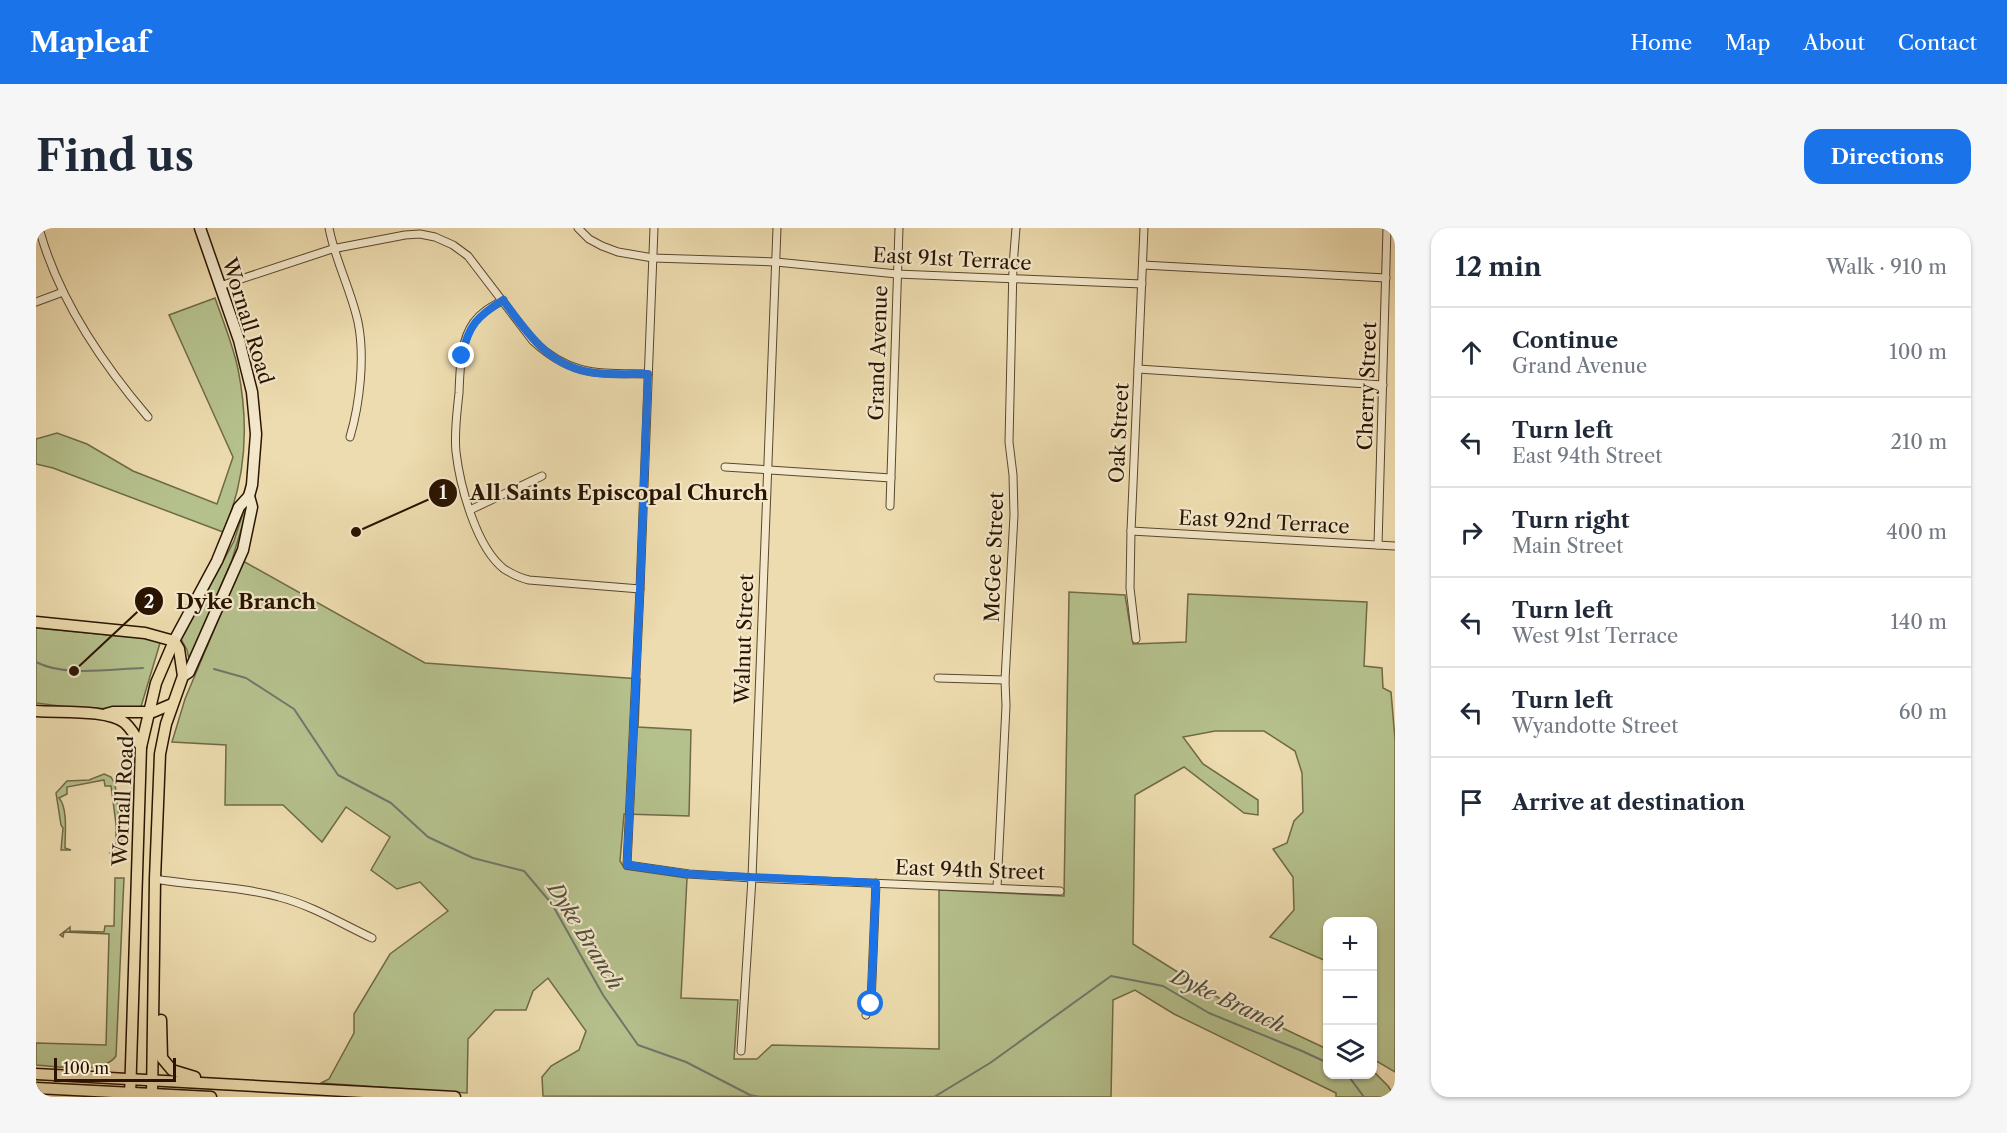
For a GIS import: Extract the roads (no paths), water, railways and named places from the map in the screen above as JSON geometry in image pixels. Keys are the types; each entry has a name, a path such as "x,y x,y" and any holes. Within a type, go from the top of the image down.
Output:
{"main road":[{"name":"Wornall Road","path":"130,1095 141,747 156,682 174,641 217,561 239,507 249,496 252,485 256,434 255,412 241,349 200,228"},
{"name":"Wornall Road","path":"152,1095 155,879 161,738 183,676 189,672 243,550 252,507 249,496"},
{"path":"36,622 145,633 174,641 180,649 183,676"},
{"path":"36,711 103,714 149,713 172,704"},
{"path":"103,714 124,722 133,732 141,747"},
{"path":"155,986 161,1000 162,1058 172,1070 219,1083"},
{"path":"36,1074 219,1083 309,1093 455,1097"},
{"path":"36,1088 130,1095 211,1097"}],"street":[{"path":"39,228 63,292 84,330 103,360 148,417"},
{"path":"329,228 333,249 357,320 362,345 356,416 350,437"},
{"name":"East 91st Terrace","path":"578,228 589,239 602,246 618,252 653,258 776,262 897,274 1142,284"},
{"path":"503,300 484,312 474,322 465,340 462,356 456,452 464,491 479,533 503,568 522,578 640,590 654,228"},
{"name":"Walnut Street","path":"741,1051 752,878 777,228"},
{"name":"Grand Avenue","path":"890,506 899,228"},
{"name":"McGee Street","path":"998,888 1006,706 1005,680 1014,515 1009,442 1012,279 1016,228"},
{"name":"Oak Street","path":"1136,639 1130,588 1131,531 1144,228"},
{"name":"Cherry Street","path":"1378,545 1387,228"},
{"path":"220,286 333,249 405,235 420,234 435,237 468,255 533,341 561,363 595,373 648,374"},
{"path":"1143,265 1386,278"},
{"path":"36,302 63,292"},
{"path":"1138,369 1383,385"},
{"path":"725,467 891,478"},
{"path":"470,510 542,476"},
{"name":"East 92nd Terrace","path":"1131,531 1395,546"},
{"name":"East 94th Street","path":"640,590 627,865 688,874 752,878 1060,891"},
{"path":"938,678 1005,680"},
{"path":"155,879 281,897 306,906 372,938"},
{"path":"866,1015 871,1004 876,883"}],"waterway":[{"name":"Dyke Branch","path":"36,662 47,667 74,671 143,668"},
{"name":"Dyke Branch","path":"214,669 246,678 294,709 338,775 391,803 428,837 473,858 524,871 552,904 603,995 638,1045 686,1062 750,1095 760,1097"},
{"name":"Dyke Branch","path":"934,1097 990,1063 1111,976 1163,986 1209,1013 1323,1061"},
{"name":"Dyke Branch","path":"1351,1079 1364,1097"}],"place":[{"name":"All Saints Episcopal Church","path":"356,532"},
{"name":"Dyke Branch","path":"74,671"}]}
